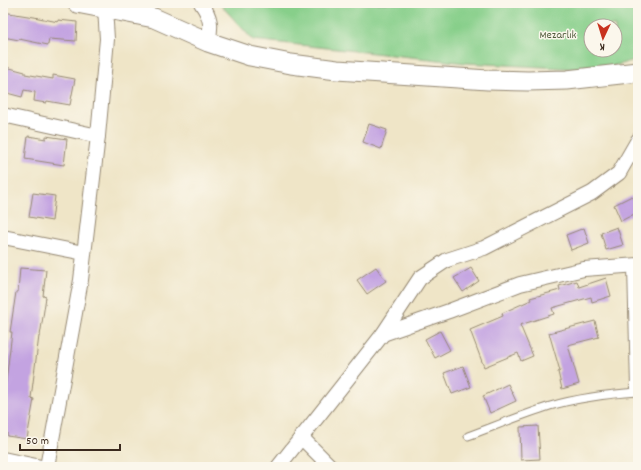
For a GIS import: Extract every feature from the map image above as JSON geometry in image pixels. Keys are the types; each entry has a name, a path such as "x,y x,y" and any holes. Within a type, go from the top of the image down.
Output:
{"street":[{"path":"77,3 154,18 208,42 250,56 291,64 337,70 472,79 528,81 567,80 638,72"},
{"path":"201,3 210,21 210,34 208,42"},
{"path":"47,467 81,280 98,136 107,39 105,8"},
{"path":"3,114 98,136"},
{"path":"278,467 383,334 420,278 447,260 484,248 592,193 619,173 638,140"},
{"path":"3,237 84,253"},
{"path":"383,334 520,284 584,269 636,266 638,388"},
{"path":"301,436 331,467"},
{"path":"3,459 41,467"}],"lane":[{"path":"468,436 549,406 598,396 638,392"}],"green space":[{"name":"Mezarlık","path":"219,3 638,3 638,59 600,70 466,63 253,40"}],"building":[{"path":"3,12 58,22 58,20 77,22 76,41 49,39 48,45 3,37"},
{"path":"6,67 25,72 25,74 53,79 53,75 75,79 70,105 47,101 46,103 34,101 35,92 24,90 22,97 3,92 3,77"},
{"path":"369,124 387,130 381,149 363,142"},
{"path":"28,136 46,139 46,136 67,139 64,165 25,159"},
{"path":"33,193 55,196 52,221 29,217"},
{"path":"632,196 638,208 638,212 621,221 614,205"},
{"path":"617,227 623,245 606,250 601,233"},
{"path":"584,228 589,243 571,250 566,235"},
{"path":"376,267 386,281 367,294 357,280"},
{"path":"20,268 46,270 43,296 46,297 39,336 31,398 34,399 27,439 7,436 7,433 3,433 3,406 12,332 10,332 16,292 18,292"},
{"path":"471,268 479,281 463,292 454,278"},
{"path":"606,278 611,296 592,302 591,297 552,308 554,314 520,325 533,356 521,361 518,353 484,367 470,330 503,316 502,313 531,300 530,298 560,290 559,286 577,281 579,287"},
{"path":"595,321 599,337 568,345 579,384 562,389 558,372 560,371 549,333"},
{"path":"440,331 450,350 435,358 425,339"},
{"path":"463,366 471,387 452,394 444,373"},
{"path":"508,384 516,401 490,413 483,396"},
{"path":"538,426 540,459 521,460 520,427"}]}
